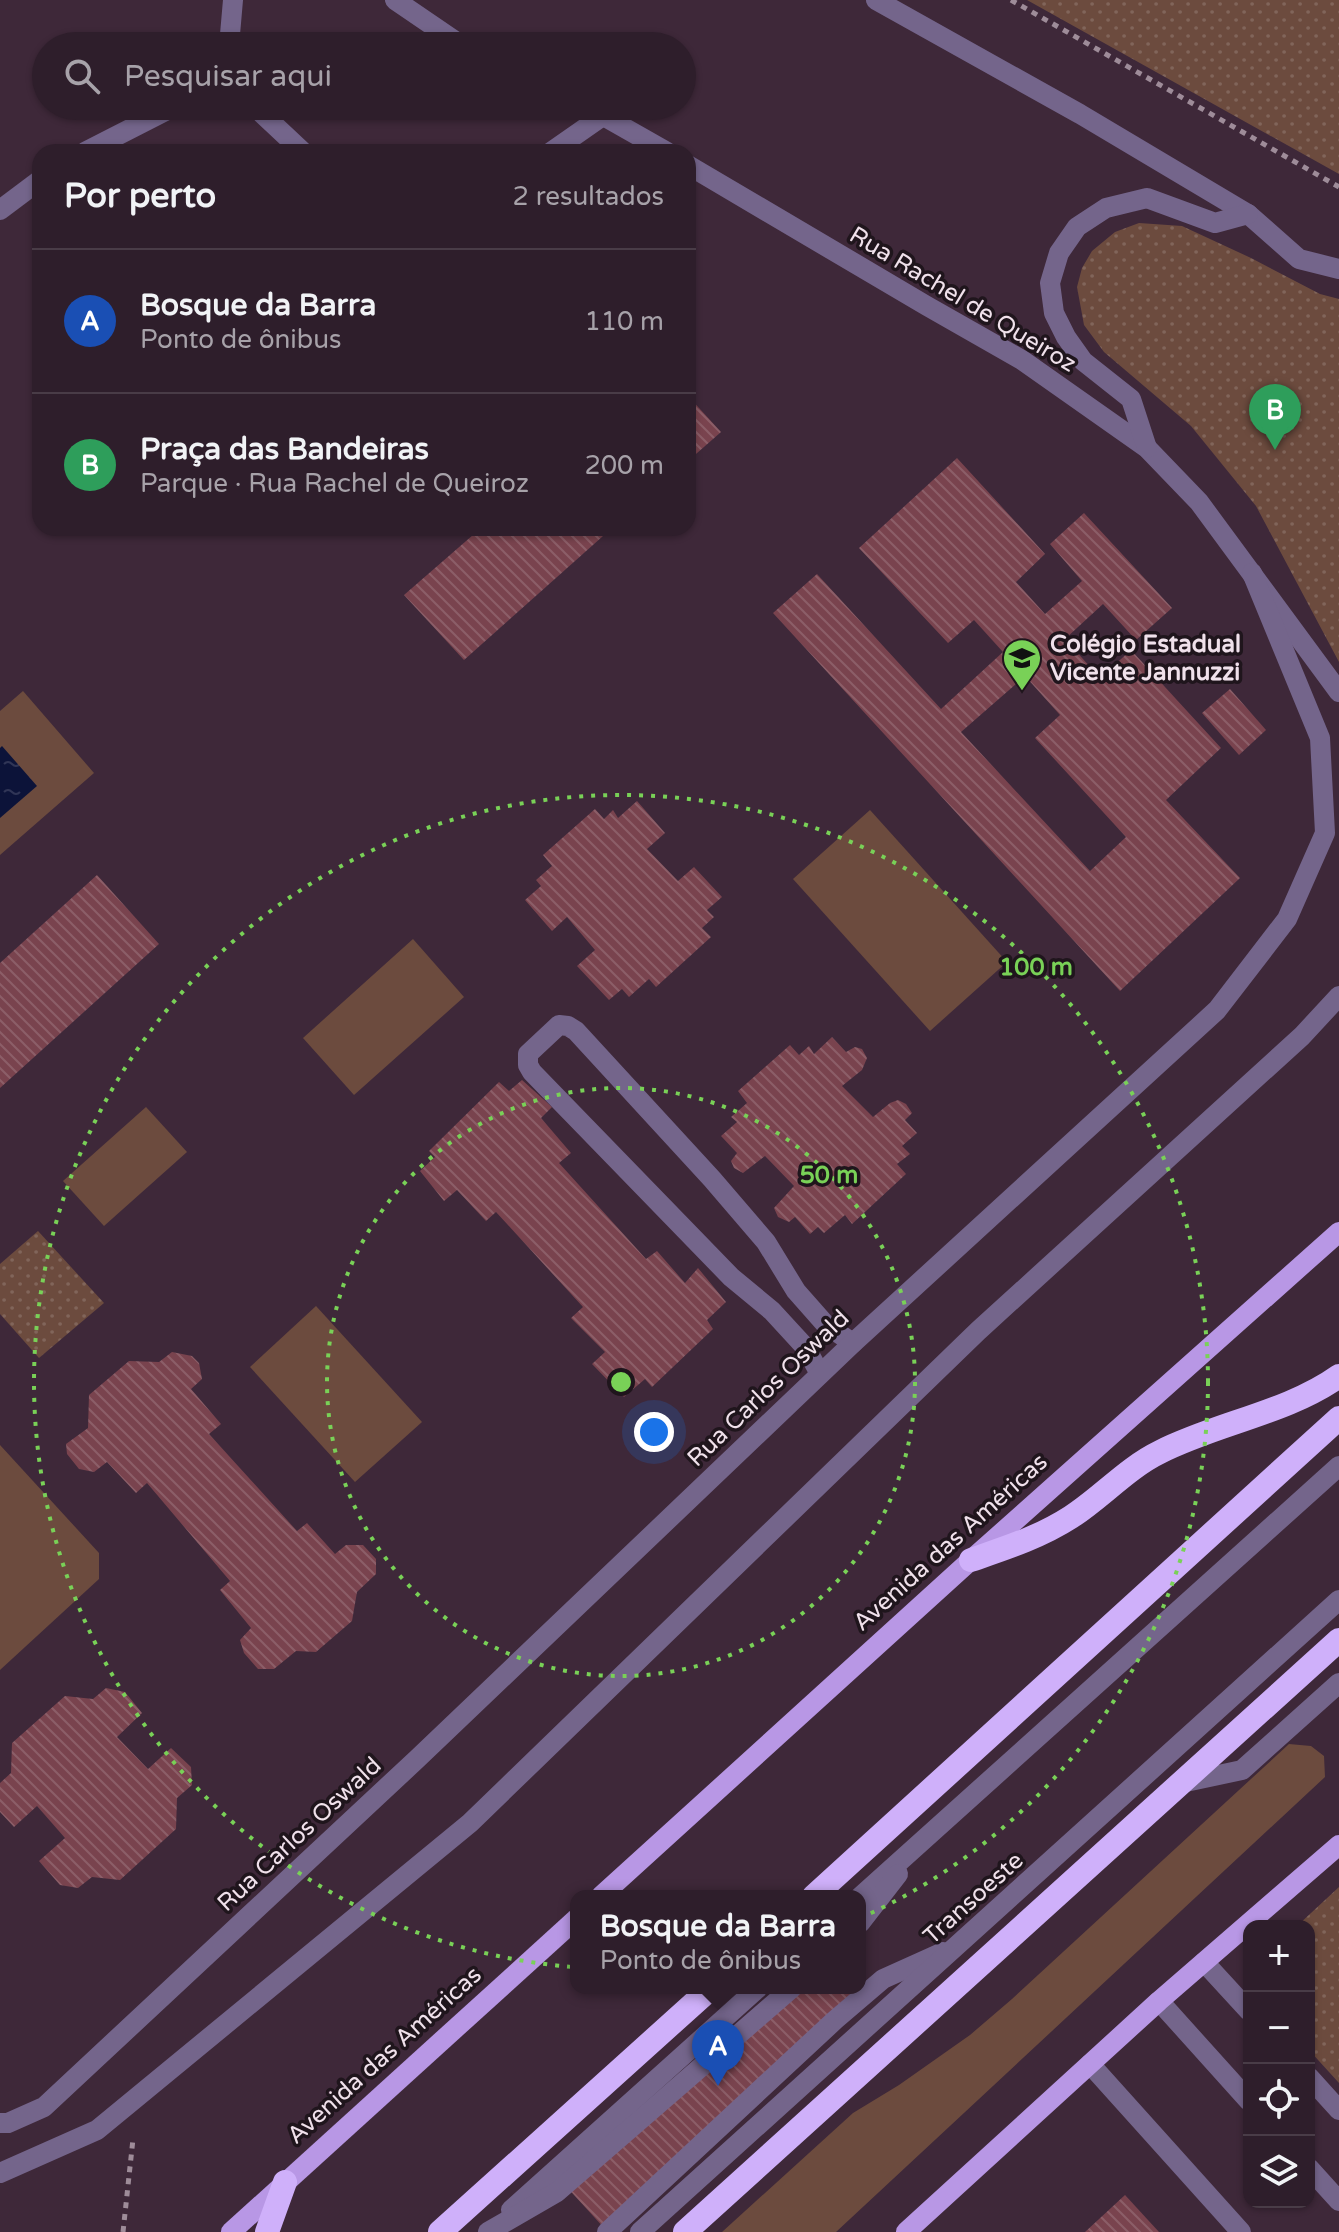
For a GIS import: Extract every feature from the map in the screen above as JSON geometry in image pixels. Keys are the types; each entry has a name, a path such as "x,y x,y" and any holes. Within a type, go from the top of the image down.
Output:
{"highway":[{"path":"971,1560 1035,1537 1072,1516 1159,1452 1305,1395 1339,1376"},
{"path":"821,1890 1339,1418"},
{"path":"685,2232 1339,1640"},
{"path":"440,2232 704,1994"},
{"path":"267,2232 285,2182"}],"main road":[{"name":"Avenida das Américas","path":"608,1890 1339,1232"},
{"path":"906,2232 1159,2001 1339,1845"},
{"name":"Avenida das Américas","path":"231,2232 570,1924"}],"street":[{"path":"230,32 233,0"},
{"path":"395,0 442,32"},
{"path":"876,0 1080,114 1248,214 1299,259 1339,269"},
{"path":"101,144 148,120"},
{"path":"269,120 294,144"},
{"path":"559,144 585,120"},
{"path":"612,120 653,144"},
{"name":"Rua Rachel de Queiroz","path":"696,170 1022,360 1147,448 1199,502 1339,692"},
{"path":"0,210 32,186"},
{"path":"1147,448 1131,399 1083,361 1054,313 1050,283 1059,253 1077,227 1106,208 1147,198 1215,223 1248,214"},
{"name":"Rua Carlos Oswald","path":"0,2123 8,2123 44,2107 417,1759 853,1343 1217,1010 1287,919 1325,833 1320,738 1252,573"},
{"path":"0,2173 97,2130 470,1823 978,1331 1302,1036 1339,996"},
{"path":"820,1374 806,1348 772,1311 731,1277 532,1072 528,1054 559,1025 576,1031 766,1242 796,1291 826,1325 853,1343"},
{"path":"866,1892 1339,1466"},
{"name":"Transoeste","path":"640,2232 1339,1600"},
{"path":"1181,1783 1242,1770 1339,1683"},
{"path":"866,1915 925,1839"},
{"path":"866,1994 883,1979 960,1945"},
{"path":"1204,1962 1243,2004"},
{"path":"488,2232 751,1994"},
{"path":"488,2232 557,2192 785,1994"},
{"path":"607,2232 865,1994"},
{"path":"1159,2001 1243,2094"},
{"path":"1090,2064 1241,2232"},
{"path":"1315,2084 1339,2110"},
{"path":"1315,2175 1339,2201"}],"path":[{"path":"1011,0 1339,187"},
{"path":"123,2232 136,2098"}],"shaded area":[{"path":"1027,0 1339,0 1339,174"},
{"path":"1139,223 1182,226 1320,294 1339,299 1339,662 1256,506 1191,426 1104,352 1084,325 1077,287 1082,268 1092,251 1115,232"},
{"path":"23,691 94,773 0,855 0,711"},
{"path":"870,810 1007,962 930,1031 793,879"},
{"path":"413,939 464,997 354,1095 303,1038"},
{"path":"146,1107 187,1152 104,1226 63,1181"},
{"path":"38,1231 104,1303 39,1358 0,1314 0,1264"},
{"path":"316,1306 422,1422 355,1482 250,1367"},
{"path":"0,1445 99,1553 99,1579 0,1670"},
{"path":"1289,1744 1311,1746 1324,1756 1325,1777 836,2232 722,2232 853,2113 970,2035 1012,1999"},
{"path":"1339,1887 1339,2083 1315,2057 1315,1920 1303,1920"}],"water":[{"path":"2,746 37,786 0,818 0,748"}],"building":[{"path":"696,405 721,432 696,454"},
{"path":"957,458 1045,554 1016,582 1045,614 1082,581 1050,544 1084,513 1172,608 1136,640 1103,604 1065,639 1100,678 1131,650 1221,748 1166,800 1240,878 1120,991 773,613 817,574 941,709 1003,652 974,620 948,643 859,548","holes":["1025,676 1060,715 1035,738 1126,837 1090,871 961,732"]},
{"path":"472,536 603,536 464,660 404,595"},
{"path":"1230,689 1266,730 1239,755 1202,713"},
{"path":"637,801 665,833 647,849 678,881 694,867 722,897 707,910 714,917 702,928 711,937 656,987 649,979 629,997 622,989 609,1000 577,966 595,950 567,917 552,931 525,900 541,886 536,880 552,866 543,855 595,809 604,819 613,810 618,818"},
{"path":"97,875 159,944 0,1088 0,963"},
{"path":"832,1037 846,1052 855,1047 862,1049 867,1058 862,1070 842,1086 873,1117 890,1103 898,1100 906,1104 912,1113 905,1120 917,1133 902,1146 910,1154 897,1164 906,1174 852,1224 845,1215 824,1233 818,1227 810,1234 795,1217 789,1222 778,1217 774,1208 794,1186 765,1156 743,1173 734,1168 731,1161 737,1153 721,1136 737,1122 731,1117 747,1103 738,1091 790,1045 799,1055 809,1046 814,1054"},
{"path":"522,1080 552,1107 541,1118 571,1153 559,1163 646,1259 657,1251 685,1283 698,1268 726,1302 707,1320 713,1329 652,1387 645,1379 624,1397 592,1364 605,1352 571,1318 583,1307 496,1212 486,1221 457,1190 444,1201 420,1171 435,1157 429,1151 499,1082 509,1091"},
{"path":"172,1352 192,1356 199,1363 202,1379 191,1389 221,1424 209,1434 297,1531 307,1523 335,1554 346,1545 363,1545 376,1559 376,1574 357,1592 352,1621 316,1652 296,1651 274,1669 258,1669 244,1653 240,1640 251,1628 220,1590 230,1581 147,1483 136,1493 107,1462 94,1472 79,1469 67,1454 66,1444 88,1428 89,1395 129,1361 159,1362"},
{"path":"106,1688 125,1692 142,1713 117,1737 148,1769 171,1748 191,1767 192,1785 177,1798 176,1829 120,1880 92,1877 78,1888 60,1885 39,1861 65,1838 37,1806 14,1827 0,1812 0,1783 11,1773 12,1743 65,1696 93,1699"},
{"path":"776,1994 864,1994 605,2229 564,2184"},
{"path":"1125,2195 1159,2232 1085,2232"}],"place":[{"name":"Praça das Bandeiras","path":"1275,450"},
{"name":"Colégio Estadual Vicente Jannuzzi","path":"1022,692"},
{"name":"Bosque da Barra","path":"718,2086"}]}
